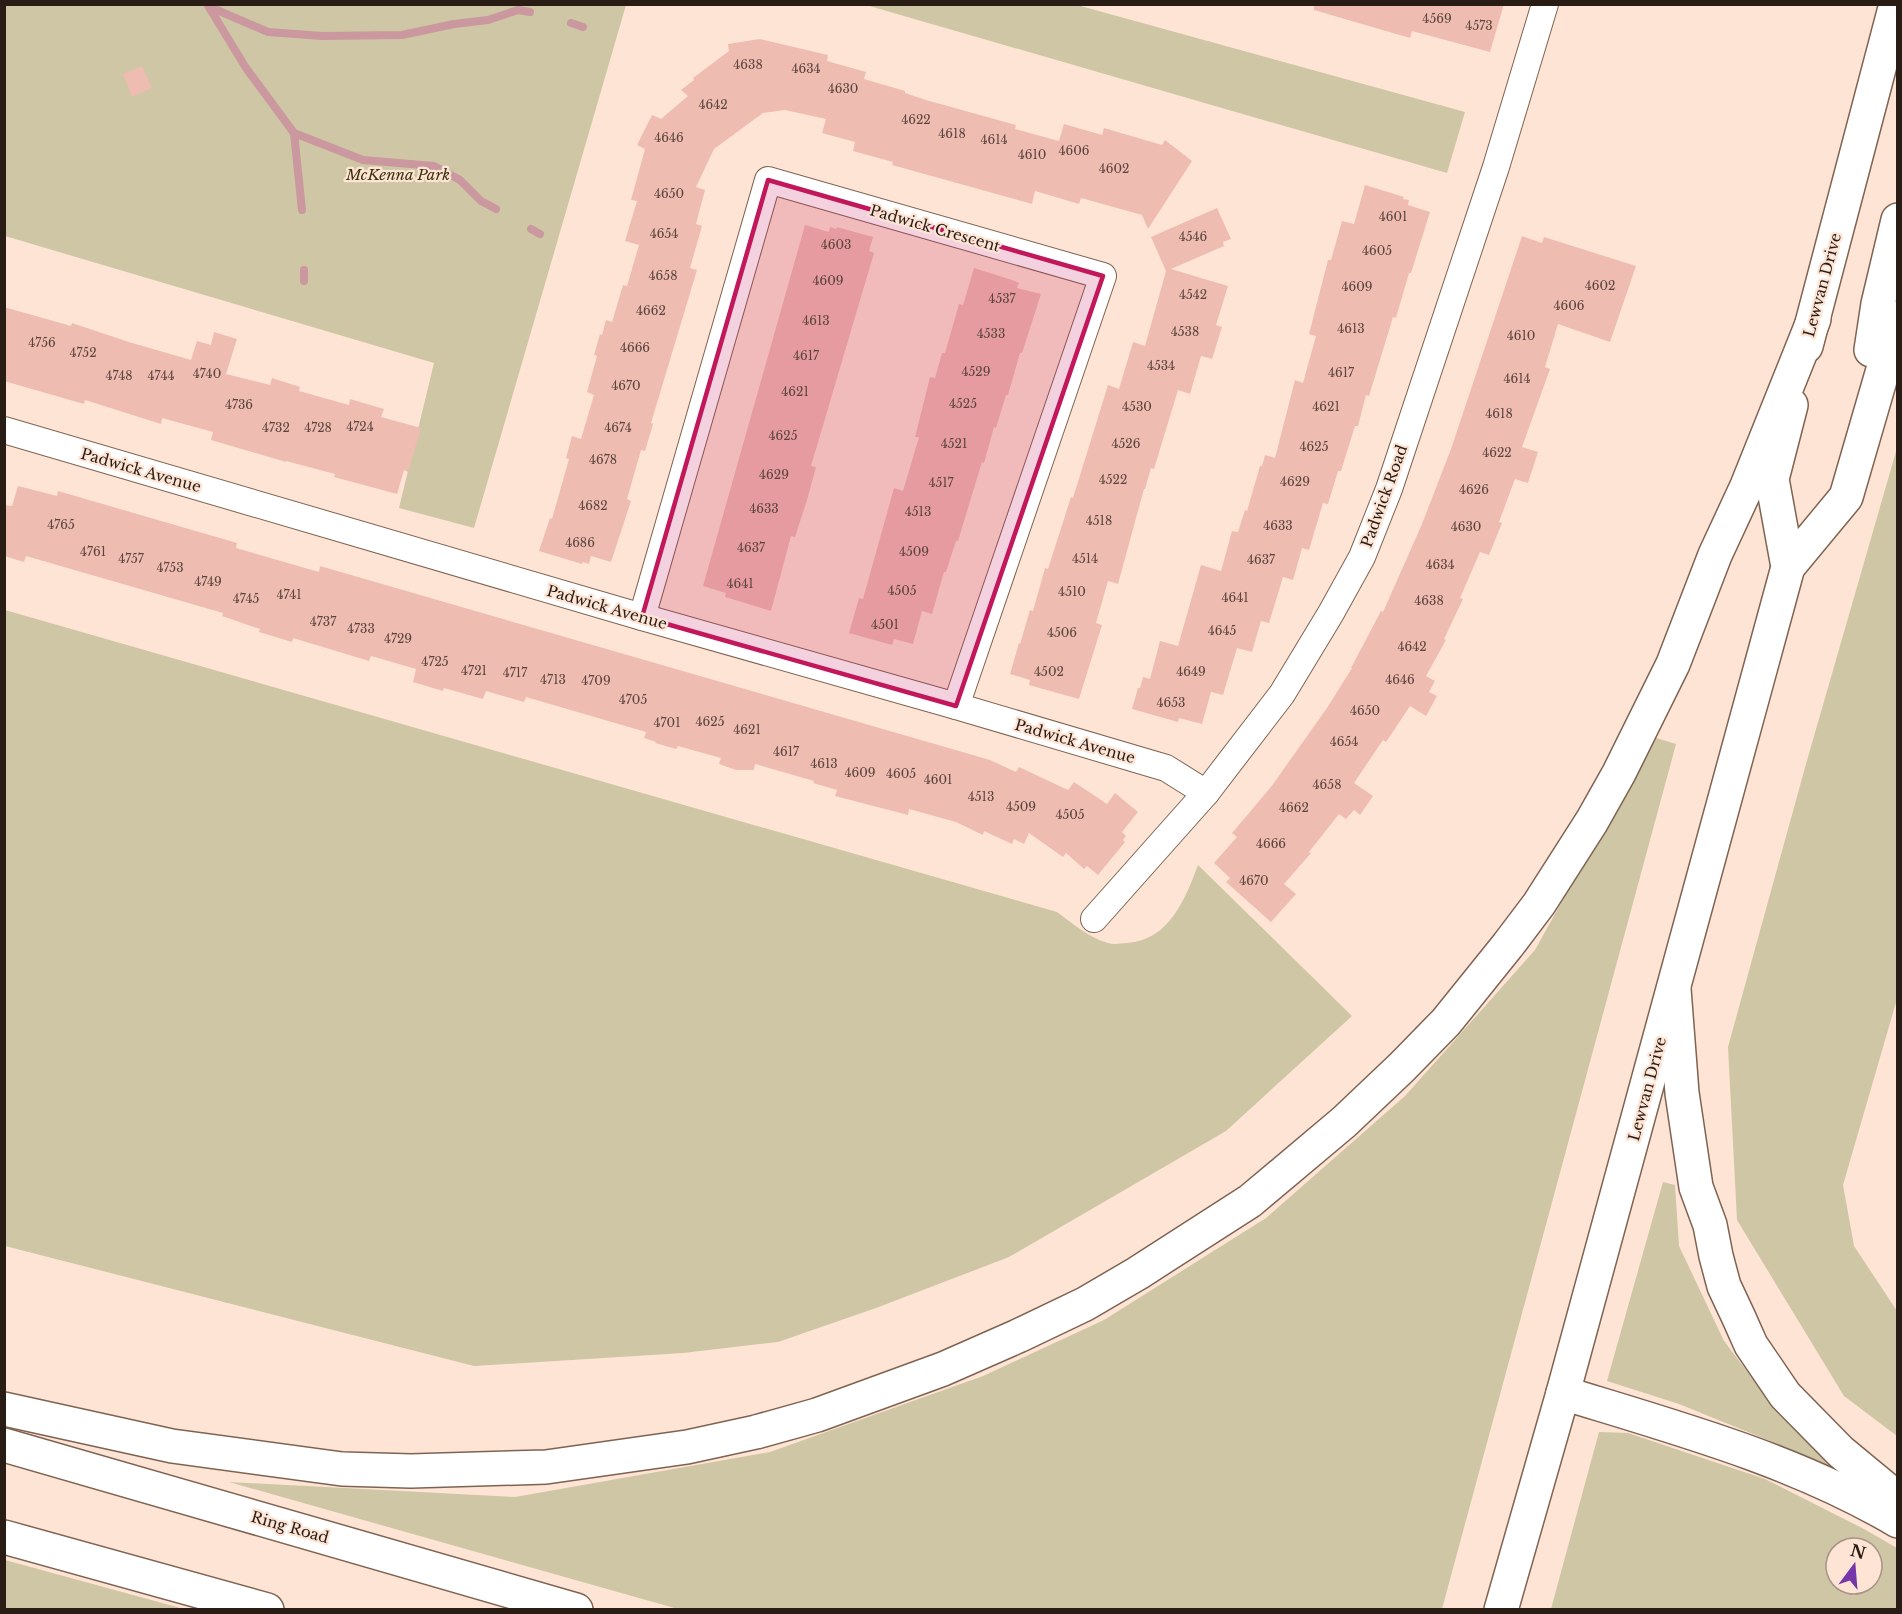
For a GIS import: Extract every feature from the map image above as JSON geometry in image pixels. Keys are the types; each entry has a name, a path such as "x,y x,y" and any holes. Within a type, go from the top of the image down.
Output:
{"main road":[{"name":"Lewvan Drive","path":"1788,567 1772,479 1896,4"},
{"path":"1846,496 1878,304 1898,220"},
{"name":"Lewvan Drive","path":"1501,1610 1563,1393 1788,567 1846,496 1898,318"},
{"path":"4,1409 172,1446 342,1469 411,1471 546,1467 687,1447 756,1432 817,1415 943,1369 1018,1336 1085,1304 1138,1273 1250,1201 1344,1122 1446,1022 1539,904 1592,822 1663,684 1715,555 1747,486 1814,319"},
{"path":"1674,989 1682,1093 1696,1188 1710,1225 1725,1286 1738,1318 1751,1345 1785,1395 1841,1452 1898,1499"},
{"path":"1563,1393 1764,1459 1833,1486 1898,1521"},
{"name":"Ring Road","path":"4,1446 576,1610"},
{"path":"4,1537 267,1610"}],"street":[{"name":"Padwick Road","path":"1094,919 1206,793 1282,694 1362,557 1389,489 1496,167 1545,4"},
{"name":"Padwick Crescent","path":"642,617 768,180 1103,276 956,706"},
{"name":"Padwick Avenue","path":"4,430 1166,768 1206,793"}],"highlighted area":[{"path":"768,180 1103,276 956,706 642,617"}],"green space":[{"name":"McKenna Park","path":"4,5 626,5 474,528 399,508 434,363 5,236"},
{"path":"866,5 1077,5 1465,112 1447,173"},
{"path":"1897,448 1897,999 1843,1185 1854,1246 1897,1311 1897,1436 1844,1396 1737,1220 1728,1047"},
{"path":"5,610 1057,912 1087,934 1110,944 1142,940 1164,926 1181,904 1198,865 1352,1016 1226,1131 1009,1257 876,1308 778,1342 683,1353 474,1366 5,1246"},
{"path":"1653,737 1676,744 1442,1609 678,1609 229,1482 515,1497 770,1452 983,1376 1104,1320 1266,1218 1405,1096 1535,950"},
{"path":"1663,1182 1675,1185 1679,1246 1724,1341 1777,1411 1877,1489 1872,1494 1797,1452 1679,1404 1607,1381"},
{"path":"1599,1432 1628,1433 1765,1479 1876,1536 1824,1536 1824,1596 1884,1596 1884,1541 1897,1548 1897,1609 1551,1609"},
{"path":"5,1560 184,1609 5,1609"}],"building":[{"path":"1314,4 1504,4 1490,52 1412,31 1410,38 1314,10"},
{"path":"760,39 828,55 827,61 866,72 864,79 926,100 1016,125 1015,129 1059,141 1064,124 1102,135 1104,128 1162,145 1165,140 1192,161 1148,229 1142,215 1081,198 1079,204 1035,191 1032,204 892,165 893,162 853,151 855,142 822,133 826,119 785,110 763,113 714,149 696,187 705,190 696,224 702,226 690,268 697,270 651,423 653,424 645,451 641,450 627,499 631,501 611,562 591,556 589,564 583,562 582,564 539,551 550,518 552,519 569,459 566,458 572,436 581,439 594,395 587,392 597,356 594,355 600,334 602,335 606,320 612,322 623,285 627,286 639,245 625,241 637,201 631,200 645,149 637,145 652,115 661,119 688,96 681,90 729,51 728,44"},
{"path":"142,66 152,88 132,97 123,74"},
{"path":"1365,185 1404,197 1403,199 1409,200 1408,205 1430,212 1396,318 1393,317 1369,396 1366,395 1358,426 1355,426 1328,504 1323,503 1309,550 1302,548 1293,580 1283,577 1269,623 1261,621 1252,652 1237,648 1223,695 1211,692 1202,724 1179,718 1178,722 1132,709 1143,677 1150,679 1160,641 1178,646 1201,565 1221,571 1232,531 1238,532 1265,455 1275,458 1295,380 1303,383 1316,336 1309,334 1328,260 1331,260 1342,221 1354,224"},
{"path":"1217,208 1231,239 1223,242 1224,246 1171,269 1228,286 1216,325 1222,327 1212,359 1201,356 1190,394 1178,390 1154,469 1151,468 1144,489 1118,584 1108,581 1096,623 1102,625 1079,699 1029,685 1030,680 1010,674 1019,643 1030,610 1033,611 1045,568 1048,569 1071,497 1073,498 1108,385 1119,389 1133,342 1145,346 1166,271 1151,237"},
{"path":"805,225 829,232 830,227 836,229 837,227 873,237 869,251 874,253 811,466 816,467 807,500 795,537 791,536 771,611 725,597 726,593 703,586"},
{"path":"1522,236 1542,243 1544,237 1636,266 1610,342 1558,324 1545,367 1550,369 1522,447 1538,452 1528,483 1515,479 1499,522 1502,523 1489,555 1480,552 1460,598 1463,599 1444,639 1446,640 1426,676 1435,681 1429,692 1437,696 1426,716 1410,706 1386,742 1383,740 1354,783 1373,796 1360,815 1354,810 1346,819 1339,814 1309,852 1311,853 1284,884 1296,894 1271,922 1226,882 1230,878 1214,863 1237,837 1232,833 1271,787 1327,708 1352,668 1381,611 1383,612 1422,524 1451,449"},
{"path":"974,268 1019,283 1017,288 1041,294 1008,395 1006,395 996,428 994,427 984,463 982,462 958,541 956,541 946,572 944,572 932,614 922,611 913,644 894,639 892,645 849,633 859,598 863,599 894,488 903,491 919,437 915,437 930,377 935,378 959,304 963,305"},
{"path":"4,307 71,326 72,323 191,360 197,341 211,345 214,332 237,339 226,374 270,385 272,378 300,387 299,391 349,405 350,399 384,409 381,417 421,428 408,472 404,470 397,494 334,477 335,474 211,440 213,432 162,418 161,424 85,400 84,404 4,381"},
{"path":"18,486 57,496 58,491 237,543 236,548 319,572 320,566 990,760 1016,772 1019,767 1068,790 1074,782 1107,804 1115,793 1138,812 1122,832 1126,836 1123,840 1125,842 1098,875 1087,866 1084,869 1066,853 1063,857 1029,833 1024,844 1014,839 1012,844 984,831 983,835 956,822 909,809 908,815 835,796 837,790 755,764 754,770 736,770 719,764 721,758 678,746 676,749 655,743 644,738 646,732 526,697 524,702 486,691 483,699 444,688 443,691 413,682 416,669 371,656 369,661 293,638 292,642 259,632 260,629 222,616 223,613 26,556 24,562 4,556 4,505 12,506"}],"waterway":[{"path":"207,4 246,68 294,133 363,160 434,166 460,180 481,201 496,209"},
{"path":"210,7 268,32 322,36 402,35 454,24 488,20 518,10 530,12"},
{"path":"571,23 583,27"},
{"path":"294,133 302,210"},
{"path":"531,229 540,234"},
{"path":"304,270 304,281"}]}
